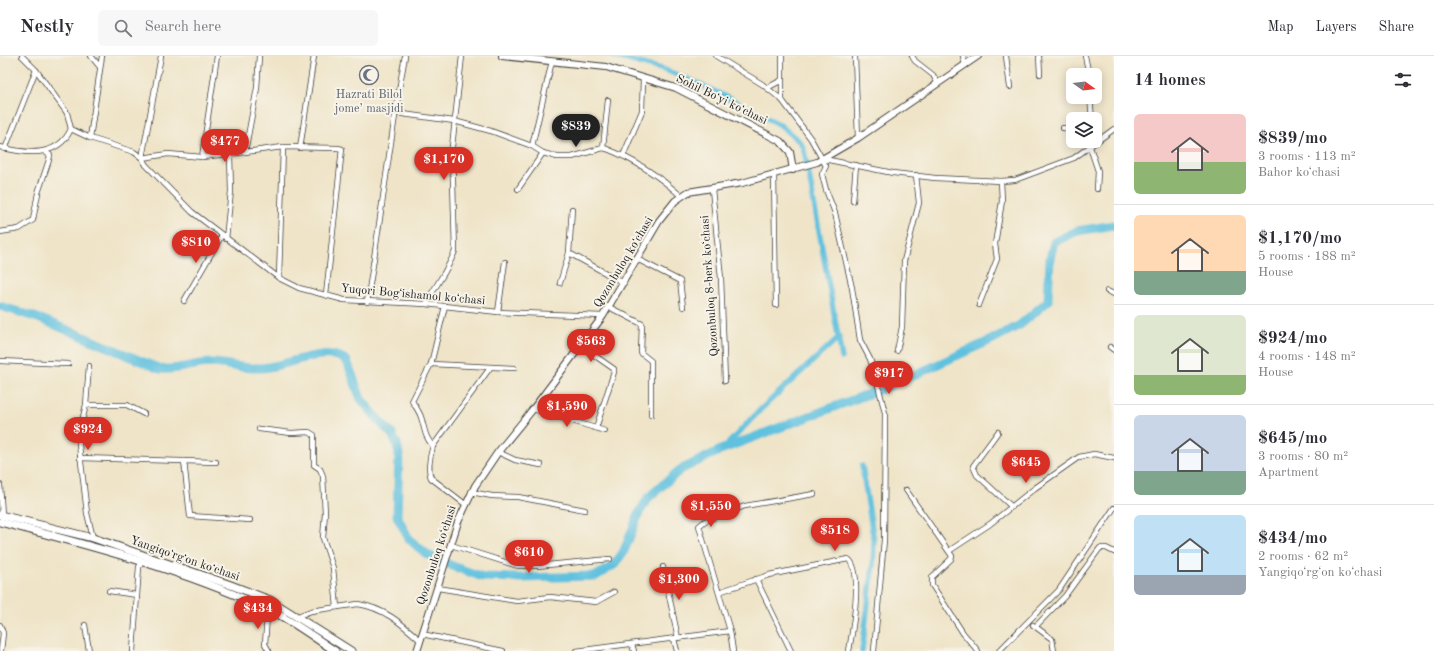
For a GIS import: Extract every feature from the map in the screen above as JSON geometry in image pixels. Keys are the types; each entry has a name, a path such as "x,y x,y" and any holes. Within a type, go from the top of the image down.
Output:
{"main road":[{"name":"Sohil Boʻyi koʻchasi","path":"502,56 606,67 676,88 775,138 789,150 793,170"},
{"path":"681,196 688,192 793,170 821,160 858,138 978,56"},
{"name":"Qozonbuloq koʻchasi","path":"417,651 465,504 498,452 534,409 603,316 660,221 681,196"},
{"name":"Yangiqoʻrgʻon koʻchasi","path":"1,517 93,538 228,584 270,600 298,616 351,651"},
{"name":"Yangiqoʻrgʻon koʻchasi","path":"1,517 142,562 226,592 274,613 335,651"}],"street":[{"path":"22,56 36,70 67,113 71,129 63,141 45,152 32,153 2,148 36,70"},
{"path":"91,56 100,67"},
{"path":"90,138 102,56"},
{"path":"161,56 142,158 168,154 202,157 230,155 283,147 342,149 326,295"},
{"path":"202,157 217,56"},
{"path":"245,152 256,88 259,56"},
{"path":"300,148 314,56"},
{"path":"367,302 380,227 395,114 405,56"},
{"path":"426,304 443,274 450,265 455,251 452,147 462,56"},
{"path":"719,56 767,88 782,100 811,138 821,160 826,166 822,174 835,213 852,288 859,336 877,381 885,413 884,540 874,651"},
{"path":"782,56 782,100"},
{"path":"855,56 858,138"},
{"path":"912,56 915,61 933,75 938,84"},
{"path":"962,56 965,65"},
{"path":"1006,56 1010,87"},
{"path":"1039,56 1040,74"},
{"path":"1085,56 1088,68"},
{"path":"532,146 552,61"},
{"path":"623,156 642,111 643,78"},
{"path":"767,88 782,80"},
{"path":"603,148 608,100"},
{"path":"395,114 454,122 491,130 557,157 572,157 603,148 637,162 666,182 681,196"},
{"name":"Yuqori Bogʻishamol koʻchasi","path":"71,129 90,138 134,152 142,158 146,165 178,199 224,237 279,278 298,288 344,300 426,304 498,312 603,316"},
{"path":"1102,135 1114,129"},
{"path":"279,278 283,147"},
{"path":"821,160 935,178 1001,181 1015,180 1074,158 1089,148"},
{"path":"1090,148 1098,171 1097,189"},
{"path":"0,232 19,229 33,220 38,193 50,155 45,152"},
{"path":"518,189 543,152"},
{"path":"184,301 224,237 231,191 230,155"},
{"path":"853,201 856,165"},
{"path":"774,174 776,305"},
{"path":"897,351 902,327 904,261 919,204 916,175"},
{"path":"979,305 997,259 995,244 1002,201 1001,181"},
{"name":"Qozonbuloq 8-berk koʻchasi","path":"712,188 720,278 725,381"},
{"path":"560,283 570,253 572,208"},
{"path":"570,253 624,283"},
{"path":"637,259 680,281 683,307"},
{"path":"498,312 505,262"},
{"path":"1107,291 1114,294"},
{"path":"434,446 427,439 423,431 421,417 412,401 431,364 445,306"},
{"path":"609,307 642,324 642,353 651,361 651,415"},
{"path":"581,346 614,369 596,428"},
{"path":"0,361 68,364"},
{"path":"431,364 514,368"},
{"path":"89,366 86,405 79,433 80,458 87,513 93,538"},
{"path":"465,504 431,478 429,467 434,446 490,368"},
{"path":"86,405 127,405 144,414"},
{"path":"534,409 605,430"},
{"path":"259,429 291,433 311,432 314,435 314,465 320,469 322,476 325,513 323,538 333,568 337,607"},
{"path":"998,432 973,466 977,475 1012,507"},
{"path":"498,452 515,460 541,465"},
{"path":"949,552 1012,507 1079,456 1094,454 1114,458"},
{"path":"80,458 216,462"},
{"path":"184,461 190,516 250,520"},
{"path":"0,485 1,517"},
{"path":"906,490 952,558 933,575 931,581 932,585 963,633 978,651"},
{"path":"472,492 492,496 518,497 585,510"},
{"path":"733,651 730,632 719,592 699,531 700,524 745,506 814,494"},
{"path":"999,651 1059,590 1114,508"},
{"path":"451,545 518,566 537,566 610,559"},
{"path":"1036,626 1064,596 1100,548 1106,548 1114,552"},
{"path":"719,592 756,579 846,558 850,559 857,590 849,651"},
{"path":"133,651 139,567 142,562"},
{"path":"663,567 677,651"},
{"path":"756,579 791,651"},
{"path":"438,588 517,601 550,597 596,602 614,592"},
{"path":"109,592 137,595"},
{"path":"298,616 311,611 358,604 378,609 402,623 421,637 503,651"},
{"path":"269,651 265,644 267,616 274,613"},
{"path":"1029,622 1052,639 1054,651"},
{"path":"0,625 3,633 1,651"},
{"path":"85,625 89,651"},
{"path":"576,651 730,632"},
{"path":"632,645 634,651"}],"waterway":[{"path":"614,56 665,70 700,84 779,124 799,141 803,147 807,164 842,358"},
{"path":"0,306 41,319 160,369 173,369 212,363 249,368 261,368 271,367 317,355 338,356 347,361 361,399 392,434 397,444 399,455 397,516 409,539 418,547 428,555 483,577 520,578 596,576 614,565 624,551 639,513 648,498 680,470 723,449 892,385 987,342 1020,325 1048,301 1050,259 1054,242 1077,231 1114,225"},
{"path":"723,449 761,409 839,337"},
{"path":"862,466 874,541 873,565 862,651"}],"place":[{"name":"Hazrati Bilol jome’ masjidi","path":"369,75"}]}
